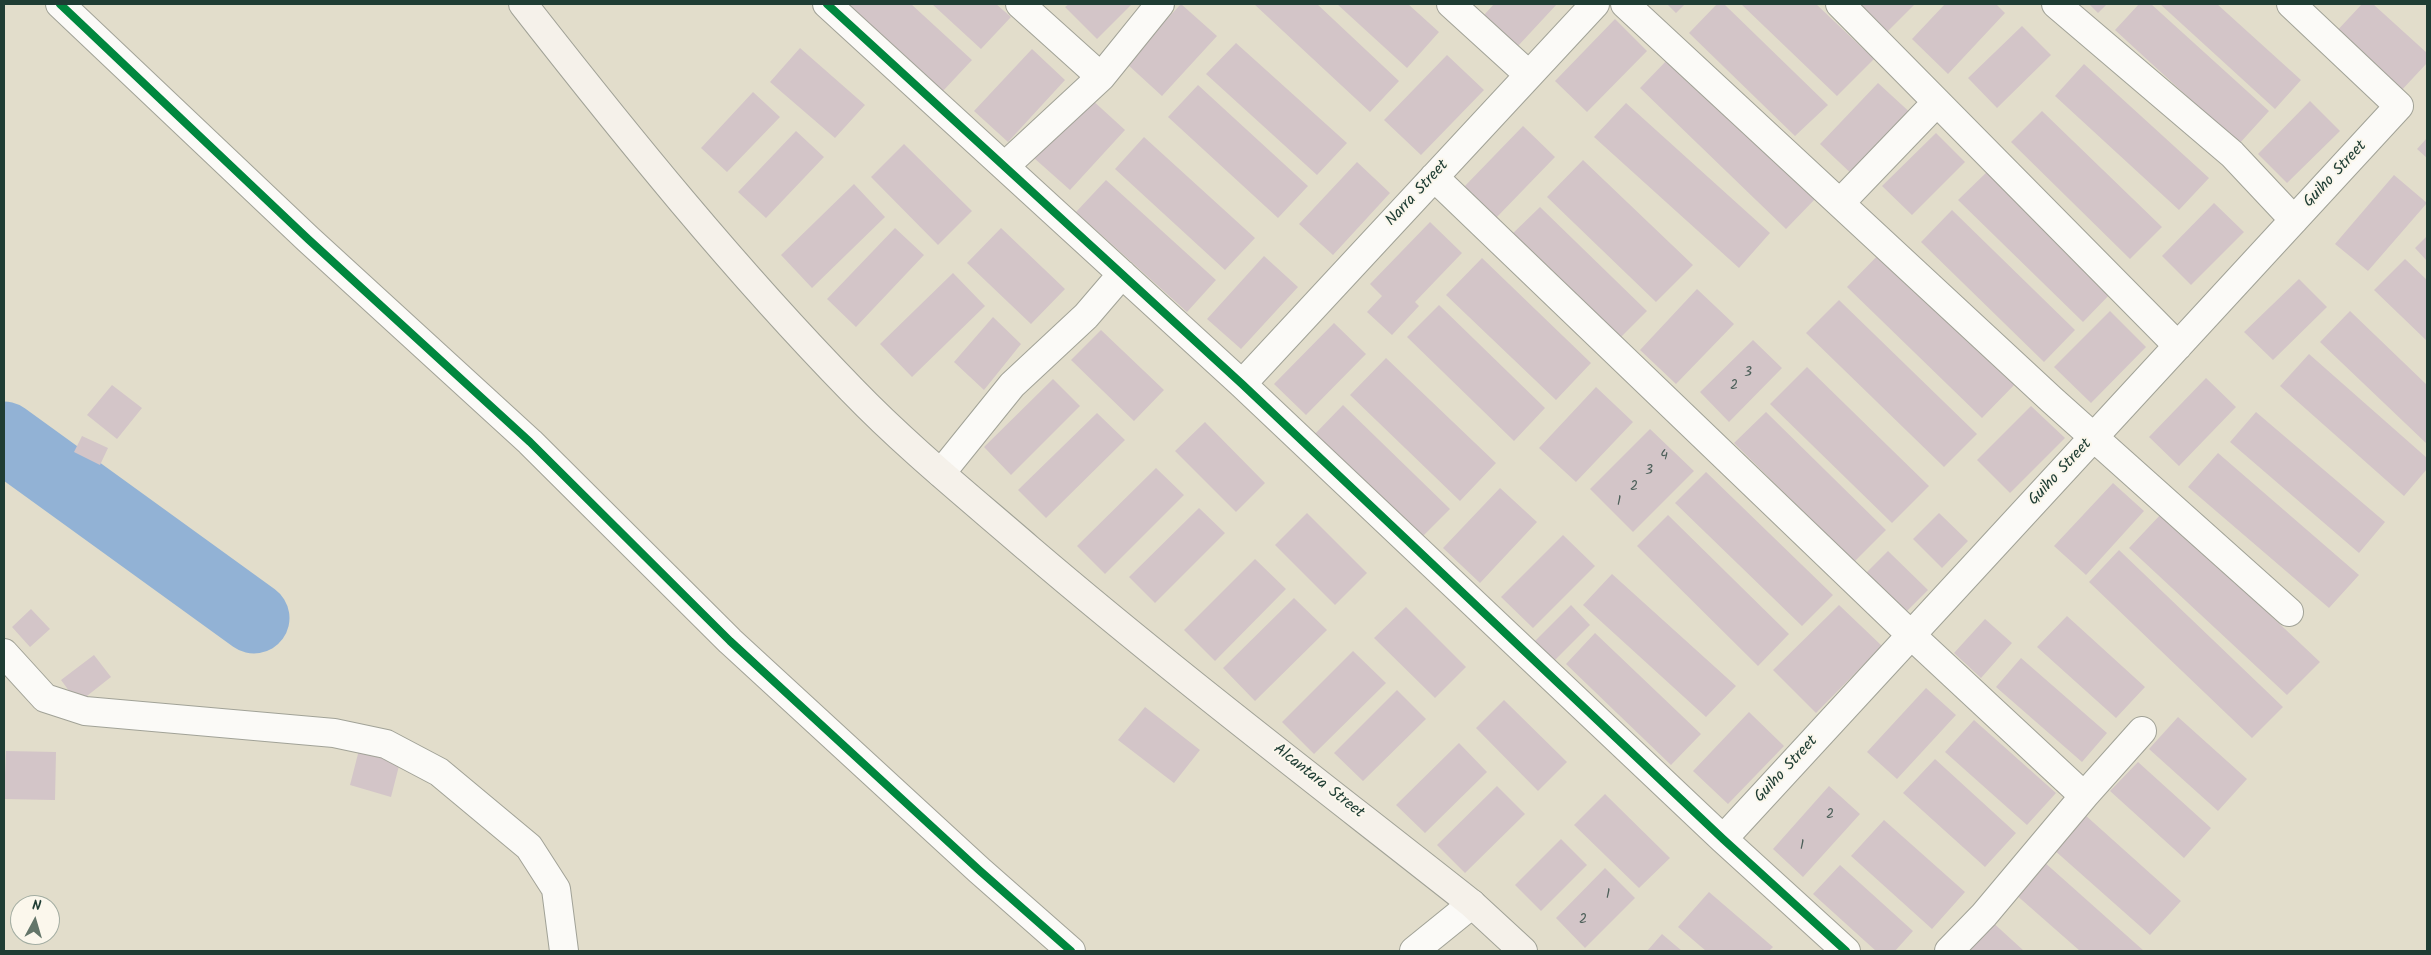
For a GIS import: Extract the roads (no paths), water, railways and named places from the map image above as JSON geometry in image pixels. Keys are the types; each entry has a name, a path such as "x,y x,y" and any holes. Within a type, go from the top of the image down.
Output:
{"street":[{"path":"60,4 308,239 530,442 730,642 979,870 1071,951"},
{"name":"Alcantara Street","path":"523,4 603,107 715,243 854,392 941,473 1110,617 1472,904 1523,951"},
{"path":"827,4 1242,384 1723,839 1831,946"},
{"path":"1020,4 1101,77"},
{"path":"1005,166 1101,77 1160,4"},
{"path":"1451,4 1529,75"},
{"name":"Narra Street","path":"1242,384 1595,4"},
{"path":"1625,4 2094,438 2289,612"},
{"path":"1840,4 2178,346"},
{"path":"2056,4 2232,154 2294,220"},
{"name":"Guiho Street","path":"1723,839 2399,106 2291,4"},
{"path":"1840,202 1938,102"},
{"path":"1434,177 1911,635 2084,796"},
{"path":"941,473 1012,385 1086,316 1122,274"},
{"path":"4,653 45,698 85,711 334,733 386,744 439,772 530,846 556,889 564,951"},
{"path":"1949,951 1984,916 2084,796 2142,731"},
{"path":"1414,951 1472,904"}],"waterway":[{"path":"4,437 254,618"}]}
